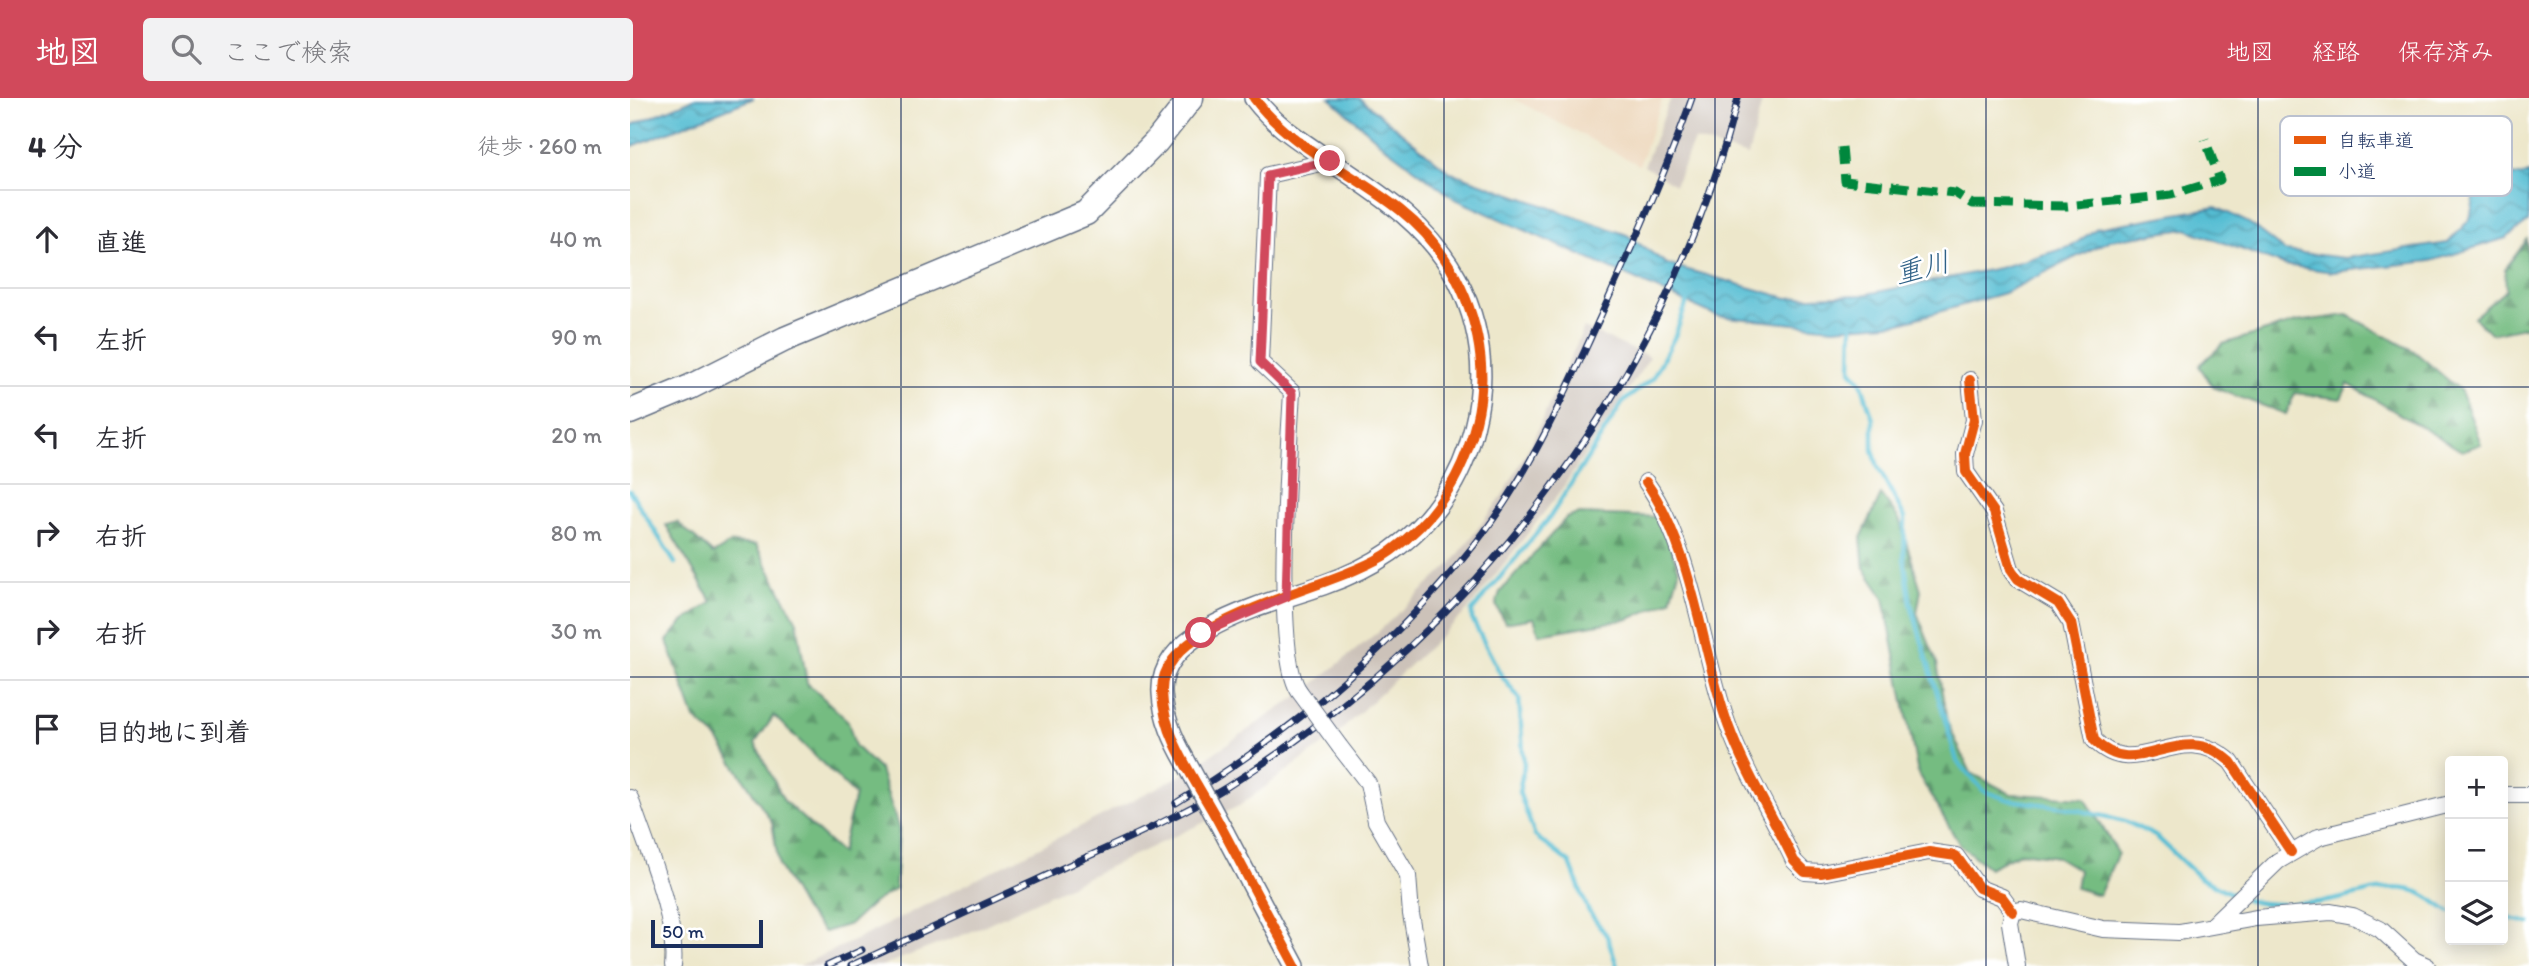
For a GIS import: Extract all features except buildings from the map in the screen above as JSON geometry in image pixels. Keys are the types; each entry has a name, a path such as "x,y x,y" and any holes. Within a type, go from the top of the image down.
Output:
{"main road":[{"path":"630,412 690,387 785,339 1086,213 1157,141 1191,98"}],"street":[{"path":"1254,98 1275,124 1414,220 1446,259 1470,309 1479,341 1479,412 1467,452 1451,488 1413,534 1389,553 1355,572 1286,597 1201,633 1176,654 1161,691 1170,729 1186,762 1295,966"},
{"path":"1330,161 1268,175 1260,362 1292,393 1286,597 1290,666 1299,691 1368,783 1376,821 1408,876 1420,966"},
{"path":"1970,380 1974,420 1965,454 1966,472 1994,512 2011,569 2018,579 2058,603 2071,623 2094,740 2104,750 2117,756 2144,755 2183,743 2196,744 2221,754 2231,762 2291,852"},
{"path":"1646,482 1661,503 1699,612 1728,726 1794,861 1805,872 1821,873 1929,852 1956,856 1979,888 2002,897 2013,912"},
{"path":"2508,795 2529,795"},
{"path":"630,798 653,862 667,917 673,966"},
{"path":"2213,924 2291,852 2343,829 2445,805"},
{"path":"2013,912 2033,910 2103,929 2179,932 2213,924 2295,913 2331,912 2353,916 2380,929 2414,960 2427,966"},
{"path":"2013,912 2010,923 2017,966"}],"shaded area":[{"path":"1512,98 1663,98 1639,165"},
{"path":"1671,98 1763,98 1748,156 1694,140 1675,185 1644,166"},
{"path":"1584,328 1650,357 1557,496 1466,612 1335,736 1239,806 968,933 881,966 799,966 862,937 1180,776 1305,691 1379,631 1452,563 1503,495 1532,442"}],"green space":[{"path":"2527,240 2529,326 2491,334 2474,317 2506,290 2505,269"},
{"path":"2347,315 2414,351 2461,391 2481,444 2462,451 2348,384 2341,399 2295,393 2286,414 2214,388 2199,366 2223,344 2296,322"},
{"path":"1881,495 1899,519 1921,590 1917,613 1937,663 1947,722 1971,773 2011,794 2085,798 2118,853 2099,895 2076,888 2079,870 2057,857 2021,852 1989,868 1960,845 1918,774 1884,598 1864,568 1861,538"},
{"path":"1578,514 1660,517 1679,571 1671,600 1629,619 1539,634 1534,618 1505,623 1496,605 1500,592 1566,518"},
{"path":"677,522 713,554 731,543 756,545 797,622 807,683 848,721 855,746 880,770 899,830 895,889 873,903 850,924 824,932 804,910 779,866 772,822 717,738 695,719 667,641 683,622 712,602 666,525","holes":["774,716 855,795 841,853 784,801 755,743"]}],"water":[{"path":"696,98 754,98 630,147 630,126"},
{"path":"1330,98 1359,98 1450,172 1627,235 1667,264 1787,298 1862,295 1999,268 2072,246 2097,228 2216,207 2249,223 2285,251 2345,258 2448,243 2470,219 2474,196 2512,196 2512,175 2529,173 2529,216 2528,222 2506,238 2431,261 2333,272 2284,265 2186,229 2110,240 2004,293 1900,323 1833,328 1717,316 1455,199 1384,146"}],"waterway":[{"path":"1617,966 1607,936 1588,910 1570,863 1535,836 1519,792 1524,766 1519,698 1501,675 1472,619 1472,611 1550,517 1623,402 1653,378 1675,336 1688,299"},
{"path":"1852,321 1851,370 1861,382 1873,419 1873,450 1878,467 1905,518 1904,559 1911,604 1957,761 1984,791 2009,800 2064,807 2125,821 2157,837 2200,878 2238,897"},
{"path":"630,491 675,563"},
{"path":"2246,900 2266,904 2305,903 2398,888 2422,894 2445,909"},
{"path":"2508,918 2529,923"}],"railway":[{"path":"1176,803 1256,750 1329,694 1429,598 1484,533 1523,473 1572,378 1649,207 1692,98"},
{"path":"850,966 1150,828 1208,798 1317,724 1402,654 1479,576 1548,491 1610,401 1662,304 1705,203 1738,98"},
{"path":"827,966 862,950"}],"marked path":[{"path":"1842,147 1845,181 1955,193 1972,204 2067,206 2171,195 2220,180 2205,139"}],"cycle path":[{"path":"1254,98 1298,141 1378,193 1426,234 1445,259 1465,297 1481,358 1480,401 1464,460 1446,494 1421,525 1391,551 1366,565 1219,624 1189,643 1169,666 1162,692 1168,726 1175,743 1295,966"},
{"path":"1970,380 1974,420 1965,454 1966,472 1994,512 2011,569 2018,579 2058,603 2071,623 2094,740 2110,752 2127,756 2194,745 2212,749 2231,762 2291,852"},
{"path":"1646,482 1675,538 1728,725 1794,861 1805,872 1821,873 1929,852 1956,856 1979,888 2002,897 2013,912"}],"route":[{"path":"1201,633 1247,611 1286,597 1292,393 1260,362 1268,175 1330,161"}],"water label":[{"name":"重川","path":"1922,267"}]}
